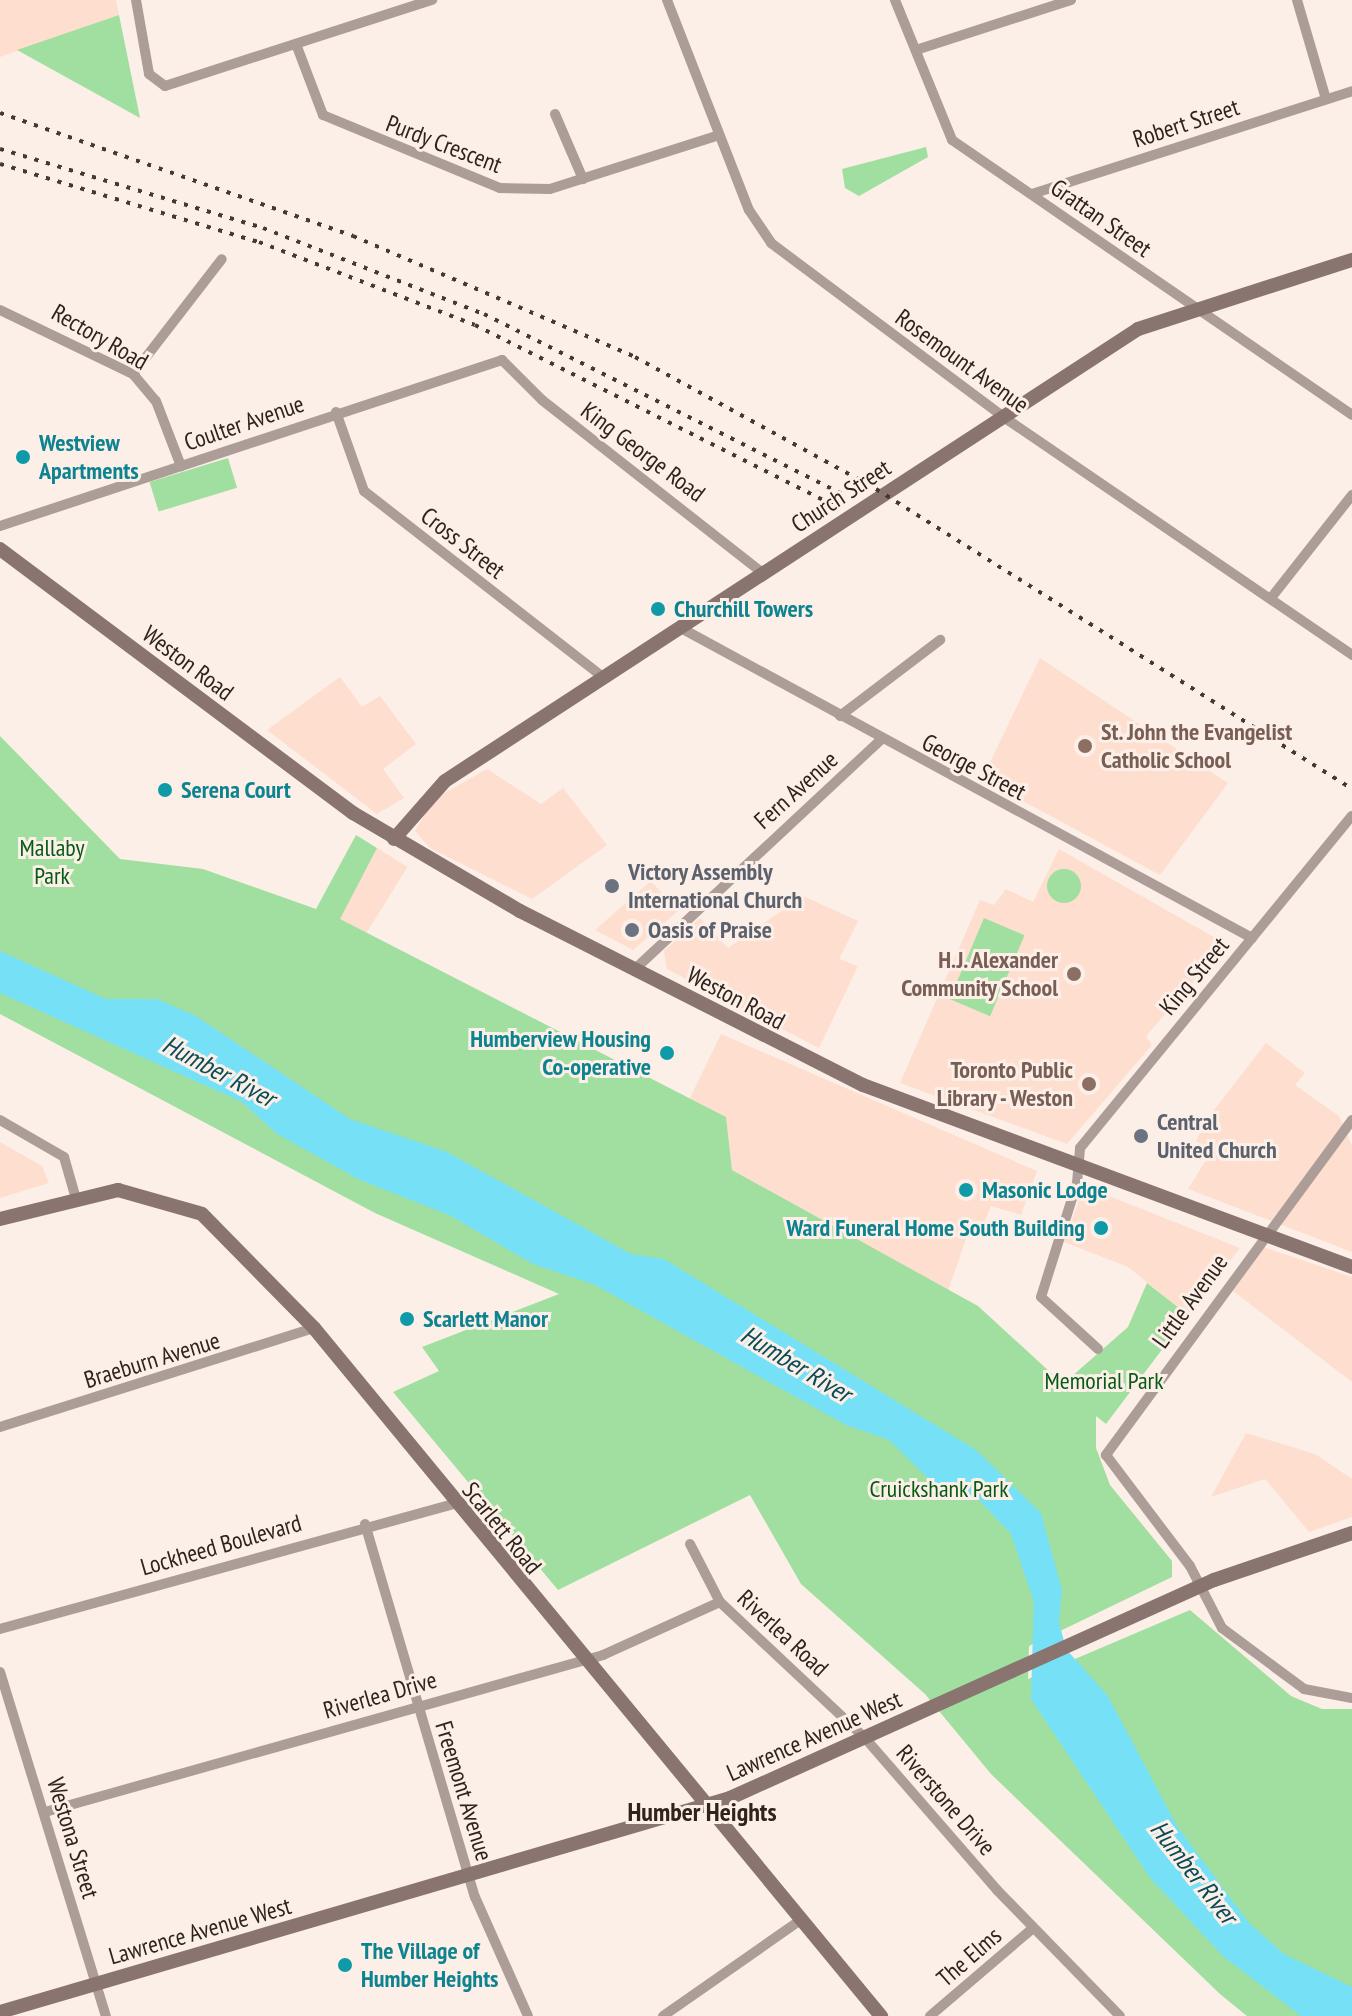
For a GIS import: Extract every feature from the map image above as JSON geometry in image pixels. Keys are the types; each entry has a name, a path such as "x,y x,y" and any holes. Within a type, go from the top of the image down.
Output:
{"main road":[{"name":"Church Street","path":"394,839 445,781 1138,329 1352,260"},
{"name":"Weston Road","path":"0,549 394,839 635,969 863,1085 1352,1267"},
{"name":"Scarlett Road","path":"0,1219 75,1195 152,1195 202,1214 314,1328 703,1807 881,2016"},
{"name":"Lawrence Avenue West","path":"0,2012 703,1807 865,1738 1200,1586 1352,1533"}],"street":[{"path":"136,0 154,83 165,86 432,0"},
{"name":"Rosemount Avenue","path":"667,0 749,210 771,243 1002,416 1352,655"},
{"name":"Grattan Street","path":"895,0 952,140 1352,415"},
{"path":"916,50 1071,0"},
{"path":"1297,0 1326,99"},
{"name":"Purdy Crescent","path":"296,44 314,99 341,127 500,188 550,189 719,135"},
{"name":"Robert Street","path":"1032,194 1352,91"},
{"path":"555,114 583,179"},
{"path":"133,374 222,259"},
{"name":"Rectory Road","path":"2,308 133,374 156,401 181,466"},
{"name":"Coulter Avenue","path":"0,526 336,412 502,360"},
{"name":"King George Road","path":"502,360 542,400 763,573"},
{"name":"Cross Street","path":"336,412 364,491 603,677"},
{"path":"1271,598 1352,495"},
{"name":"George Street","path":"679,627 881,740 1252,938"},
{"name":"Fern Avenue","path":"840,716 940,640"},
{"name":"Fern Avenue","path":"635,969 697,908 881,740"},
{"name":"King Street","path":"1098,1349 1041,1297 1078,1167 1080,1148 1352,816"},
{"path":"0,1120 64,1157 75,1195"},
{"path":"1264,1236 1283,1223 1352,1120"},
{"name":"Little Avenue","path":"1200,1586 1106,1455 1264,1236"},
{"name":"Braeburn Avenue","path":"0,1427 314,1328"},
{"name":"Lockheed Boulevard","path":"0,1629 365,1524 454,1504"},
{"name":"Freemont Avenue","path":"365,1524 469,1877 498,1961 528,2016"},
{"name":"Riverlea Road","path":"690,1544 720,1602 865,1738"},
{"path":"1200,1586 1222,1628 1258,1656 1304,1689 1352,1698"},
{"name":"Riverlea Drive","path":"45,1812 581,1658 720,1602"},
{"name":"Westona Street","path":"0,1672 106,2016"},
{"name":"Riverstone Drive","path":"865,1738 997,1890 1120,2016"},
{"path":"663,2016 799,1921"},
{"name":"The Elms","path":"930,2016 1033,1928"}],"shaded area":[{"path":"0,0 116,0 119,15 0,57"},
{"name":"St. John the Evangelist Catholic School","path":"1040,658 1228,783 1160,875 982,779"},
{"path":"340,677 362,707 380,696 416,744 383,769 404,798 377,814 267,730"},
{"path":"487,769 541,804 563,788 607,845 532,899 430,848 415,831 434,799"},
{"path":"377,848 408,867 365,936 334,917"},
{"name":"H.J. Alexander Community School","path":"1059,849 1226,944 1146,1036 1152,1045 1067,1144 900,1083 980,900 994,905 1006,889 1033,902"},
{"path":"651,881 678,911 633,950 595,930"},
{"path":"803,896 858,921 839,959 858,966 819,1048 667,969 664,951 700,918 728,948"},
{"path":"721,1034 1037,1171 1021,1215 991,1206 980,1233 969,1230 948,1291 732,1170 726,1118 690,1098"},
{"path":"1266,1043 1305,1073 1295,1085 1339,1116 1352,1146 1352,1252 1188,1189 1211,1152 1196,1141 1204,1123"},
{"path":"0,1142 42,1166 49,1183 0,1198"},
{"path":"1084,1186 1240,1248 1188,1315 1128,1267 1064,1242"},
{"path":"1263,1247 1352,1277 1352,1382 1233,1291"},
{"path":"1246,1433 1315,1454 1352,1479 1352,1517 1309,1532 1265,1479 1211,1497"}],"green space":[{"path":"119,15 140,118 17,50"},
{"path":"926,147 928,157 859,196 845,188 842,169"},
{"path":"228,458 237,488 159,512 150,482"},
{"name":"Cruickshank Park","path":"0,736 120,859 203,869 316,909 356,835 377,848 340,919 726,1117 732,1170 978,1306 1063,1384 1128,1327 1147,1283 1188,1315 1106,1424 1096,1416 1096,1448 1110,1485 1172,1561 1172,1577 1029,1646 1028,1679 1190,1610 1291,1696 1322,1709 1352,1709 1352,2016 1247,2016 1220,1994 991,1774 925,1694 801,1584 750,1495 558,1590 393,1392 439,1371 422,1347 559,1294 375,1213 0,1014"},
{"path":"1064,869 1076,874 1081,886 1076,898 1064,903 1052,898 1047,886 1052,874"},
{"path":"984,918 1025,935 990,1016 950,999"}],"water":[{"path":"0,951 106,999 157,999 196,1016 350,1119 447,1152 631,1254 664,1259 976,1450 1041,1513 1062,1590 1059,1622 1066,1649 1108,1696 1177,1826 1249,1923 1284,1954 1352,1987 1352,2016 1301,2016 1224,1957 1151,1879 1031,1699 1035,1559 976,1497 931,1481 889,1440 846,1425 595,1285 533,1264 449,1215 360,1180 277,1134 242,1102 0,993"}],"waterway":[{"name":"Humber River","path":"1018,1521 1043,1594"}],"railway":[{"path":"0,113 353,236 635,357 876,489 1352,789"},
{"path":"0,149 263,228 484,314 844,495"},
{"path":"0,164 259,242 475,325 835,506"}],"place":[{"name":"Westview Apartments","path":"23,457"},
{"name":"Churchill Towers","path":"658,609"},
{"name":"St. John the Evangelist Catholic School","path":"1085,746"},
{"name":"Serena Court","path":"165,790"},
{"name":"Victory Assembly International Church","path":"612,886"},
{"name":"Oasis of Praise","path":"632,930"},
{"name":"H.J. Alexander Community School","path":"1074,974"},
{"name":"Humberview Housing Co-operative","path":"667,1053"},
{"name":"Toronto Public Library - Weston","path":"1089,1084"},
{"name":"Central United Church","path":"1141,1136"},
{"name":"Masonic Lodge","path":"966,1190"},
{"name":"Ward Funeral Home South Building","path":"1101,1228"},
{"name":"Scarlett Manor","path":"407,1319"},
{"name":"The Village of Humber Heights","path":"345,1965"}],"district":[{"name":"Humber Heights","path":"702,1812"}],"park label":[{"name":"Mallaby Park","path":"52,862"},
{"name":"Memorial Park","path":"1104,1381"}]}
